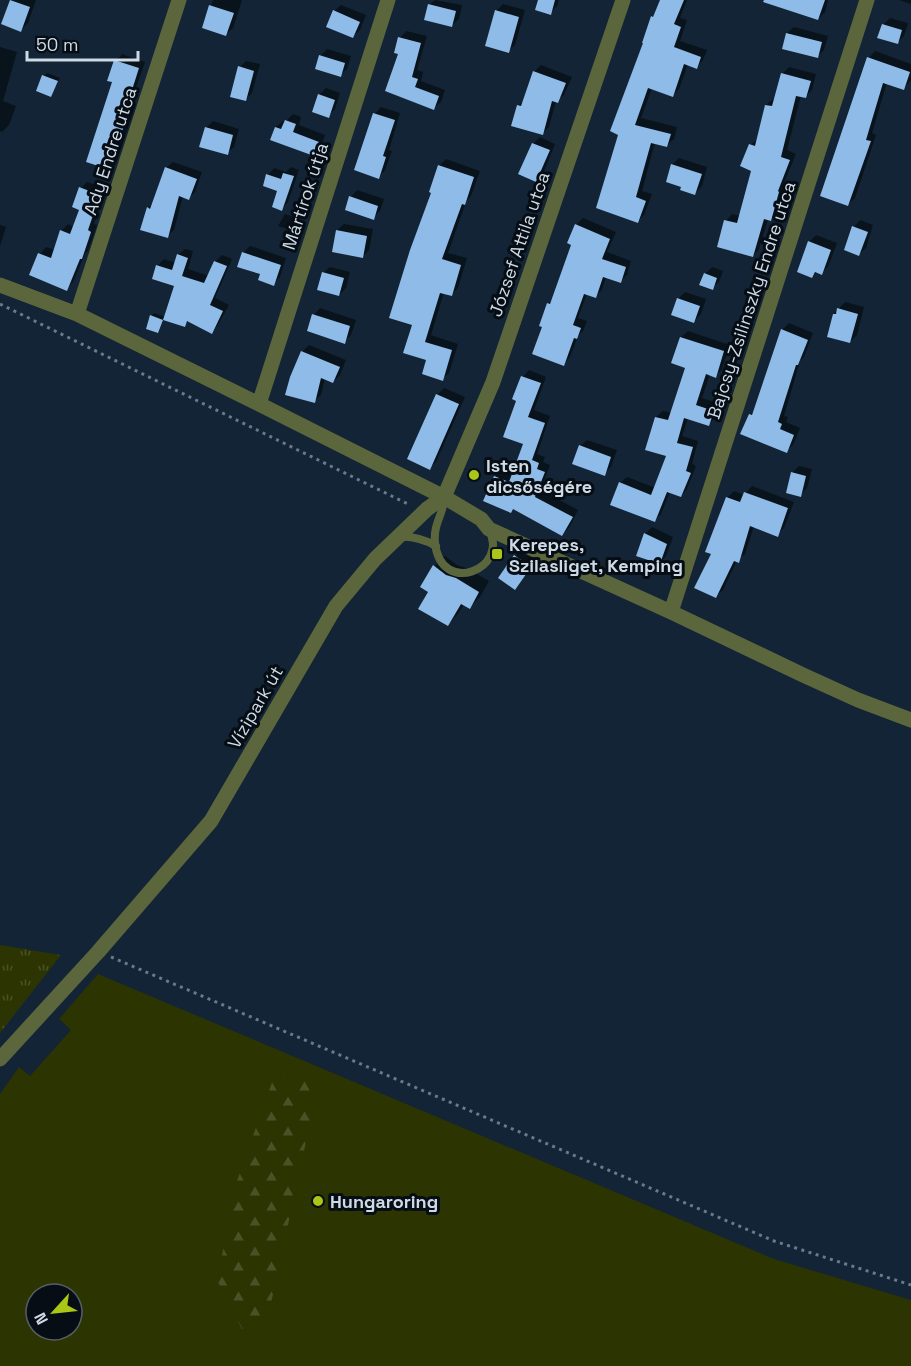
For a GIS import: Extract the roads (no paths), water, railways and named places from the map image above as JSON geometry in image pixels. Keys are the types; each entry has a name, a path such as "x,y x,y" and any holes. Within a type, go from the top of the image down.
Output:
{"street":[{"name":"Ady Endre utca","path":"77,314 179,0"},
{"name":"Mártírok útja","path":"259,404 387,0"},
{"name":"József Attila utca","path":"444,497 493,382 623,0"},
{"name":"Bajcsy-Zsilinszky Endre utca","path":"671,612 867,0"},
{"path":"0,285 77,314 259,404 444,497 481,519 489,529 858,700 911,720"},
{"name":"Vízipark út","path":"0,1059 98,952 211,821 336,606 375,560 424,512 444,497"}],"lane":[{"path":"444,497 444,505 436,524 436,546 446,568 454,572 472,573 486,561 494,546 489,529"},
{"path":"397,538 407,536 436,546"}],"place":[{"name":"Isten dicsőségére","path":"474,475"},
{"name":"Kerepes, Szilasliget, Kemping","path":"497,554"},
{"name":"Hungaroring","path":"318,1201"}]}
